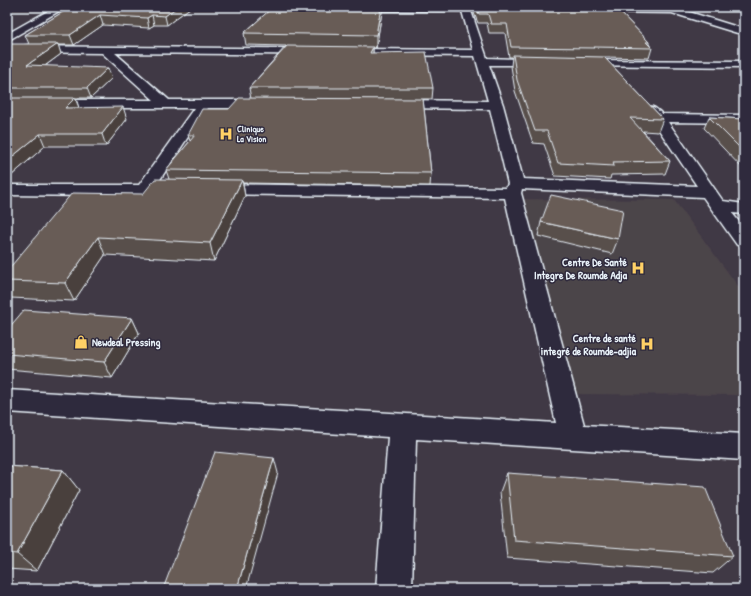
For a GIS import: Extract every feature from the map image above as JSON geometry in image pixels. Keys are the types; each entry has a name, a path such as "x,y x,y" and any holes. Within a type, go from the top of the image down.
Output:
{"street":[{"path":"7,38 62,7"},
{"path":"319,7 489,8"},
{"path":"465,7 496,105 514,189 573,436"},
{"path":"577,9 669,9 744,32"},
{"path":"7,49 480,57 552,62"},
{"path":"106,51 166,104"},
{"path":"568,63 744,64"},
{"path":"607,64 617,74"},
{"path":"642,101 658,118 713,199 744,241"},
{"path":"7,104 275,104"},
{"path":"145,189 204,104"},
{"path":"378,104 496,105"},
{"path":"658,118 744,118"},
{"path":"7,190 514,189 713,199 744,209"},
{"path":"7,401 744,447"},
{"path":"394,589 403,426"}],"shaded area":[{"name":"Centre de santé integré de Roumde-adjia","path":"504,199 674,200 744,294 744,395 565,394"}],"building":[{"path":"71,7 177,7 165,16 152,15 147,18 100,15 70,35 25,35"},
{"path":"273,7 381,7 376,35 244,33"},
{"path":"477,7 615,7 649,42 646,42 652,48 511,47 507,24 491,24 488,14 479,14"},
{"path":"10,44 58,44 27,65 108,68 87,88 7,88 7,46"},
{"path":"287,46 373,47 370,53 426,52 433,88 249,88"},
{"path":"513,55 604,57 663,119 630,118 670,161 613,162 614,166 558,163 547,131 535,131 517,80"},
{"path":"7,98 75,98 65,108 123,107 102,134 40,134 7,161"},
{"path":"239,98 423,99 431,173 166,170 195,135 188,135 202,109 229,109"},
{"path":"709,117 744,119 744,152"},
{"path":"155,179 242,180 210,243 98,237 65,283 7,281 7,271 72,193 143,194"},
{"path":"551,195 623,210 618,239 541,222"},
{"path":"24,310 132,318 104,362 7,354 7,330"},
{"path":"215,452 274,458 237,589 163,589"},
{"path":"7,466 63,470 17,554 7,553"},
{"path":"507,473 705,487 733,556 514,540"}],"place":[{"name":"Clinique La Vision","path":"226,134"},
{"name":"Centre De Santé Integre De Roumde Adja","path":"638,268"},
{"name":"Newdeal Pressing","path":"81,342"},
{"name":"Centre de santé integré de Roumde-adjia","path":"647,344"}]}
